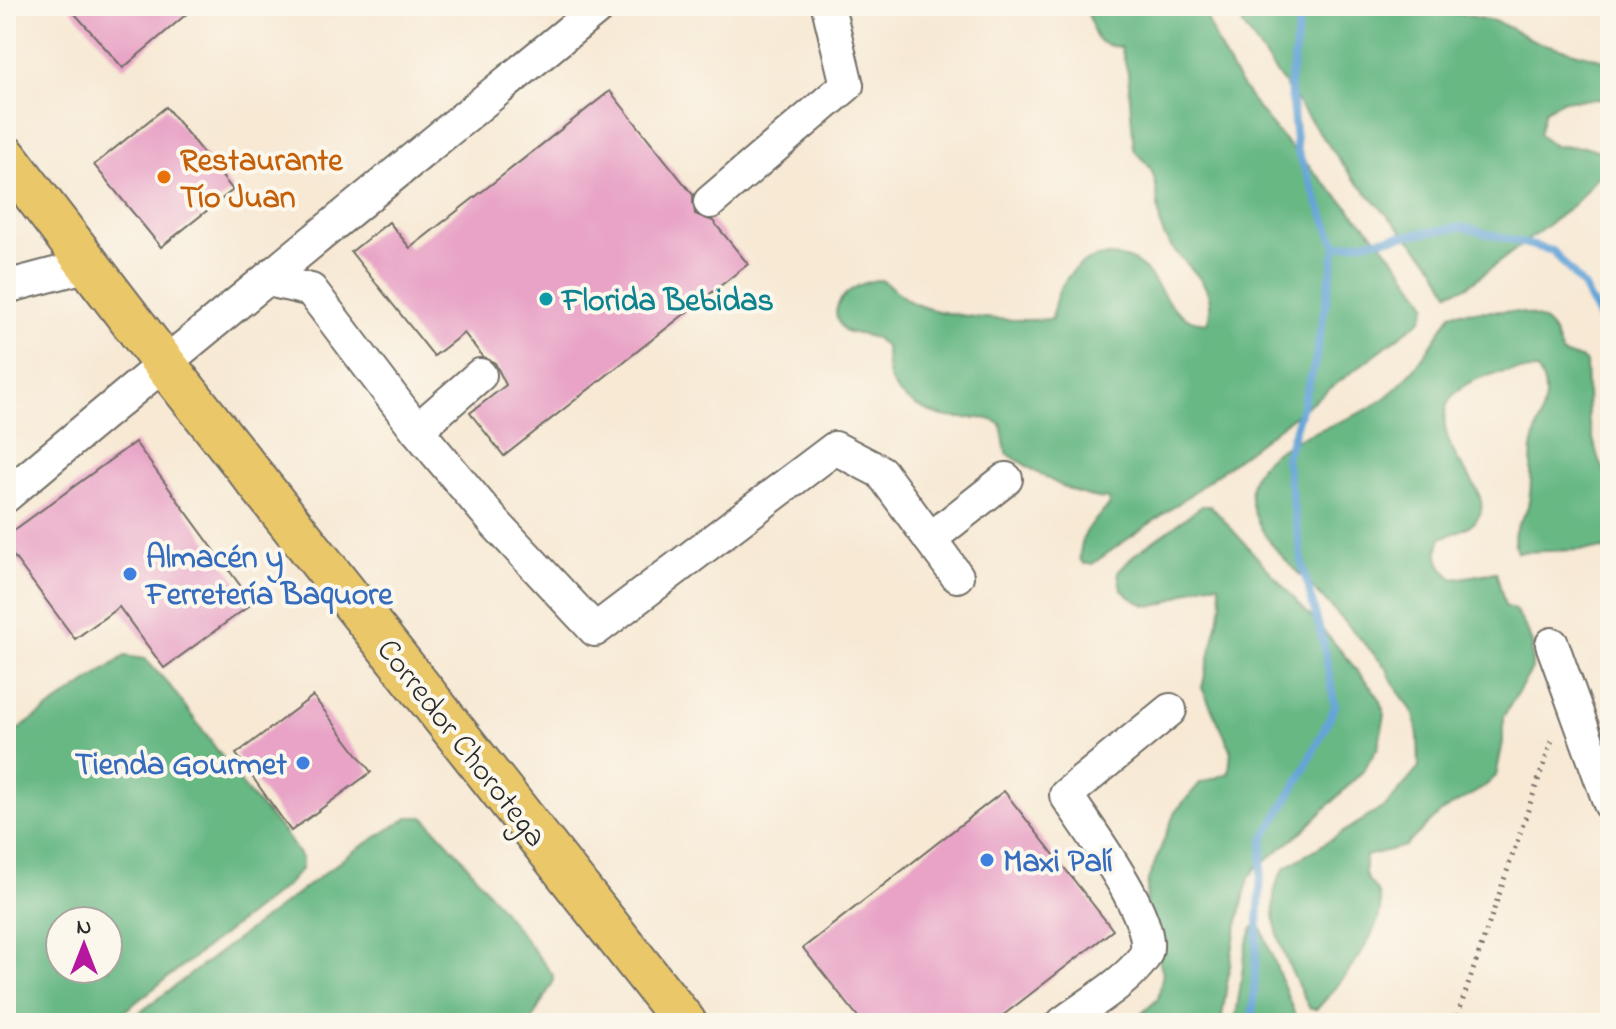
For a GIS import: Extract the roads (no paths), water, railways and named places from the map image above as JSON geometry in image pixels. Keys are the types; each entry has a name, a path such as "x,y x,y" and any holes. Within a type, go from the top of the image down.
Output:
{"main road":[{"name":"Corredor Chorotega","path":"6,157 163,362 685,1023"}],"lane":[{"path":"6,496 163,362 268,280 600,6"},
{"path":"710,202 847,85 828,6"},
{"path":"6,287 89,265"},
{"path":"268,280 311,290 417,430 495,523 595,630 835,448 881,472 957,576"},
{"path":"417,430 480,375"},
{"path":"930,539 1006,479"},
{"path":"1552,644 1610,804"},
{"path":"1063,1023 1123,977 1145,955 1149,943 1143,915 1066,795 1170,710"}],"waterway":[{"path":"1252,1023 1263,840 1300,778 1335,707 1324,646 1303,568 1286,458 1314,367 1336,246 1297,150 1290,84 1299,24 1307,6"},
{"path":"1336,246 1462,227 1553,251 1583,286 1610,338"}],"place":[{"name":"Restaurante Tío Juan","path":"164,177"},
{"name":"Florida Bebidas","path":"546,299"},
{"name":"Almacén y Ferretería Baquore","path":"130,574"},
{"name":"Tienda Gourmet","path":"303,763"},
{"name":"Maxi Palí","path":"987,860"}]}
